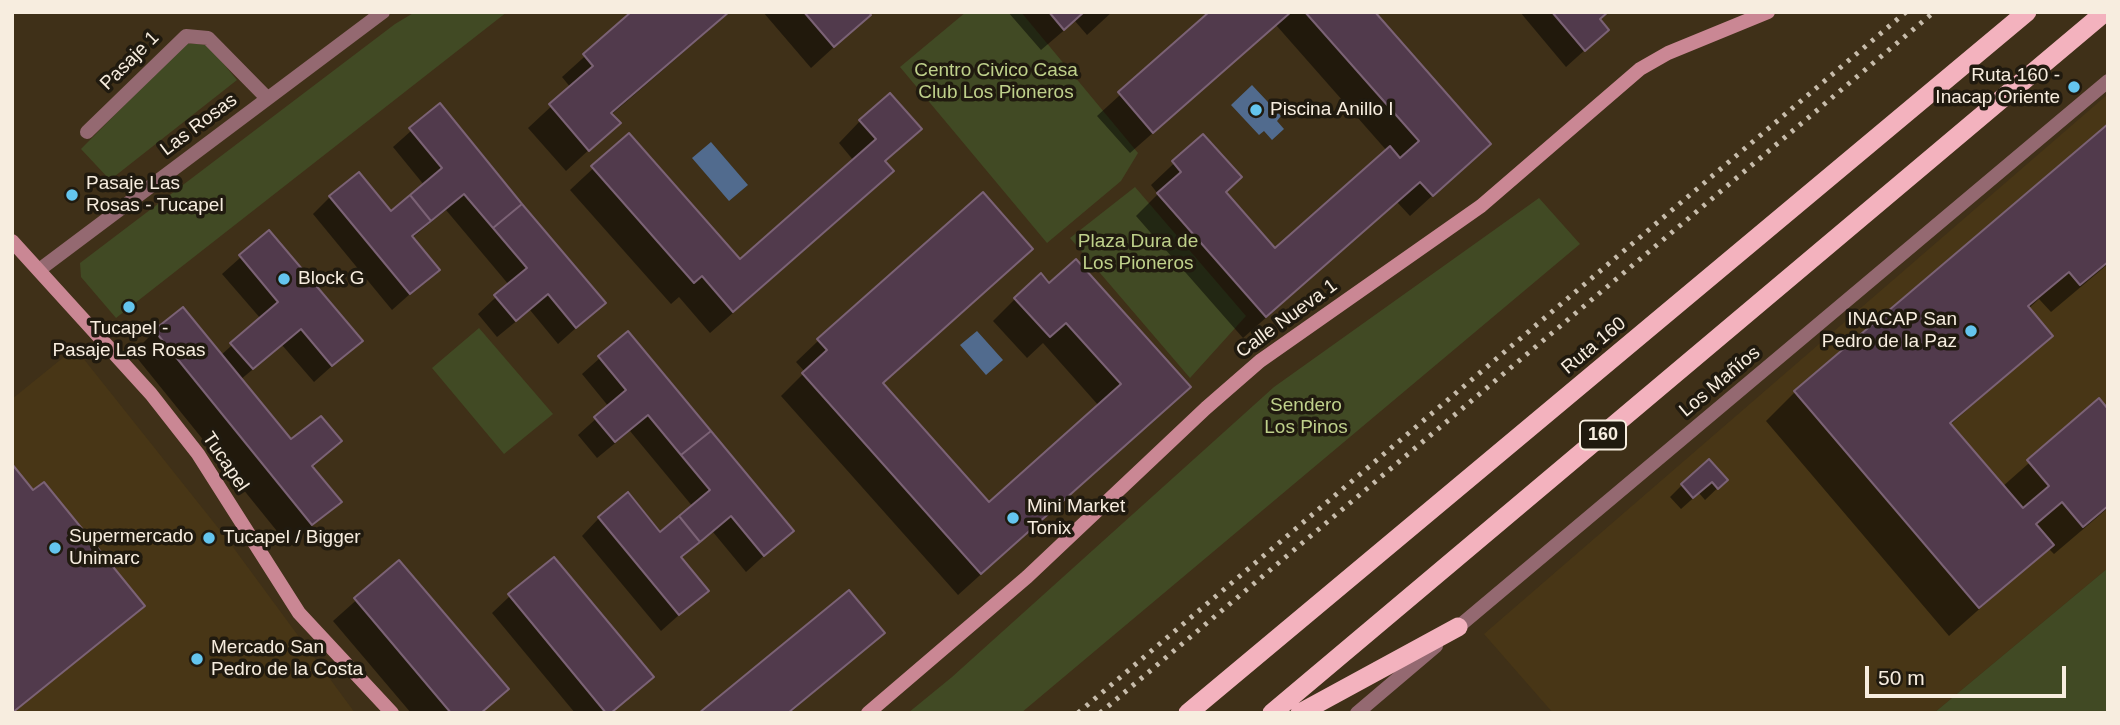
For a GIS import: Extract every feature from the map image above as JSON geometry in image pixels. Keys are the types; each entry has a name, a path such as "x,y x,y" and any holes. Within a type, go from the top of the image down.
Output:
{"highway":[{"name":"Ruta 160","path":"1188,713 1338,591 2027,12"},
{"name":"160","path":"1272,713 2105,12"},
{"path":"1300,713 1458,627"}],"main road":[{"name":"Calle Nueva 1","path":"868,713 1027,577 1206,408 1260,361 1496,195 1640,69 1668,53 1768,12"},
{"name":"Tucapel","path":"12,241 151,394 198,454 299,612 392,713"}],"street":[{"name":"Las Rosas","path":"39,270 383,12"},
{"name":"Pasaje 1","path":"86,132 187,36 208,38 267,98"},
{"name":"Los Mañíos","path":"1357,713 2108,81"}],"shaded area":[{"name":"INACAP San Pedro de la Paz","path":"2108,94 2108,568 1934,713 1553,713 1484,634"},
{"path":"75,348 227,539 355,713 12,713 12,399"}],"green space":[{"path":"415,12 507,12 116,318 81,277 80,263 395,24"},
{"name":"Centro Civico Casa Club Los Pioneros","path":"966,12 1021,12 1138,153 1121,181 1047,243 900,67"},
{"path":"186,43 208,45 237,80 110,180 81,149"},
{"name":"Plaza Dura de Los Pioneros","path":"1135,187 1246,316 1190,378 1070,238"},
{"name":"Sendero Los Pinos","path":"1539,198 1580,244 1021,713 908,713 952,677 1274,387"},
{"path":"479,328 553,414 504,454 432,368"},
{"path":"2108,568 2108,713 1934,713"}],"water":[{"name":"Piscina Anillo I","path":"1252,85 1281,116 1277,121 1284,129 1272,140 1264,131 1259,135 1231,105"},
{"path":"711,142 748,185 729,201 692,158"},
{"path":"977,331 1003,360 986,375 960,345"}],"building":[{"path":"631,12 729,12 611,113 621,123 589,151 549,104 593,66 583,54"},
{"path":"804,12 869,12 871,15 834,47"},
{"path":"1049,12 1084,12 1064,30"},
{"path":"1209,12 1291,12 1153,133 1118,92"},
{"path":"1305,12 1375,12 1491,144 1433,196 1420,182 1266,317 1157,193 1181,172 1172,161 1203,134 1242,177 1226,192 1275,248 1390,146 1400,158 1419,141"},
{"path":"1552,12 1608,12 1600,19 1609,30 1585,51"},
{"path":"890,93 922,129 885,161 894,171 733,312 702,276 694,283 591,166 629,133 740,259 876,139 859,120"},
{"path":"440,103 522,204 493,228 464,194 431,221 410,195 442,168 409,128"},
{"path":"2108,124 2108,262 2080,285 2069,272 2028,306 2053,336 1950,423 2023,508 2049,486 2027,460 2099,398 2108,409 2108,506 2083,527 2062,502 2036,524 2054,545 1979,608 1794,391"},
{"path":"359,172 391,211 410,195 431,221 412,236 440,270 410,294 329,196"},
{"path":"983,192 1033,249 883,383 989,502 1121,384 1066,323 1050,337 1014,298 1041,273 1049,283 1076,259 1191,387 981,574 802,373 827,350 817,339"},
{"path":"522,204 606,303 576,328 548,294 516,321 494,295 527,268 493,228"},
{"name":"Block G","path":"269,230 363,341 332,366 301,329 253,369 230,343 278,302 239,255"},
{"path":"183,307 291,439 321,416 342,441 312,466 342,502 312,525 154,330"},
{"path":"628,331 711,431 681,455 648,415 615,442 594,417 626,390 598,356"},
{"path":"711,431 794,531 764,556 731,516 700,542 679,516 710,490 681,455"},
{"path":"1709,459 1728,480 1718,489 1712,482 1693,498 1681,484"},
{"name":"Supermercado Unimarc","path":"12,464 33,490 44,482 145,606 12,713"},
{"path":"628,492 660,532 679,516 700,542 681,557 709,591 679,615 598,517"},
{"path":"554,557 654,677 611,713 606,713 508,594"},
{"path":"399,560 509,689 481,713 451,713 354,598"},
{"path":"849,590 885,633 788,713 699,713"}],"railway":[{"path":"1078,713 1906,12"},
{"path":"1100,713 1934,12"}],"place":[{"name":"Ruta 160 - Inacap Oriente","path":"2074,87"},
{"name":"Piscina Anillo I","path":"1256,110"},
{"name":"Pasaje Las Rosas - Tucapel","path":"72,195"},
{"name":"Block G","path":"284,279"},
{"name":"Tucapel - Pasaje Las Rosas","path":"129,307"},
{"name":"INACAP San Pedro de la Paz","path":"1971,331"},
{"name":"Mini Market Tonix","path":"1013,518"},
{"name":"Tucapel / Bigger","path":"209,538"},
{"name":"Supermercado Unimarc","path":"55,548"},
{"name":"Mercado San Pedro de la Costa","path":"197,659"}]}
